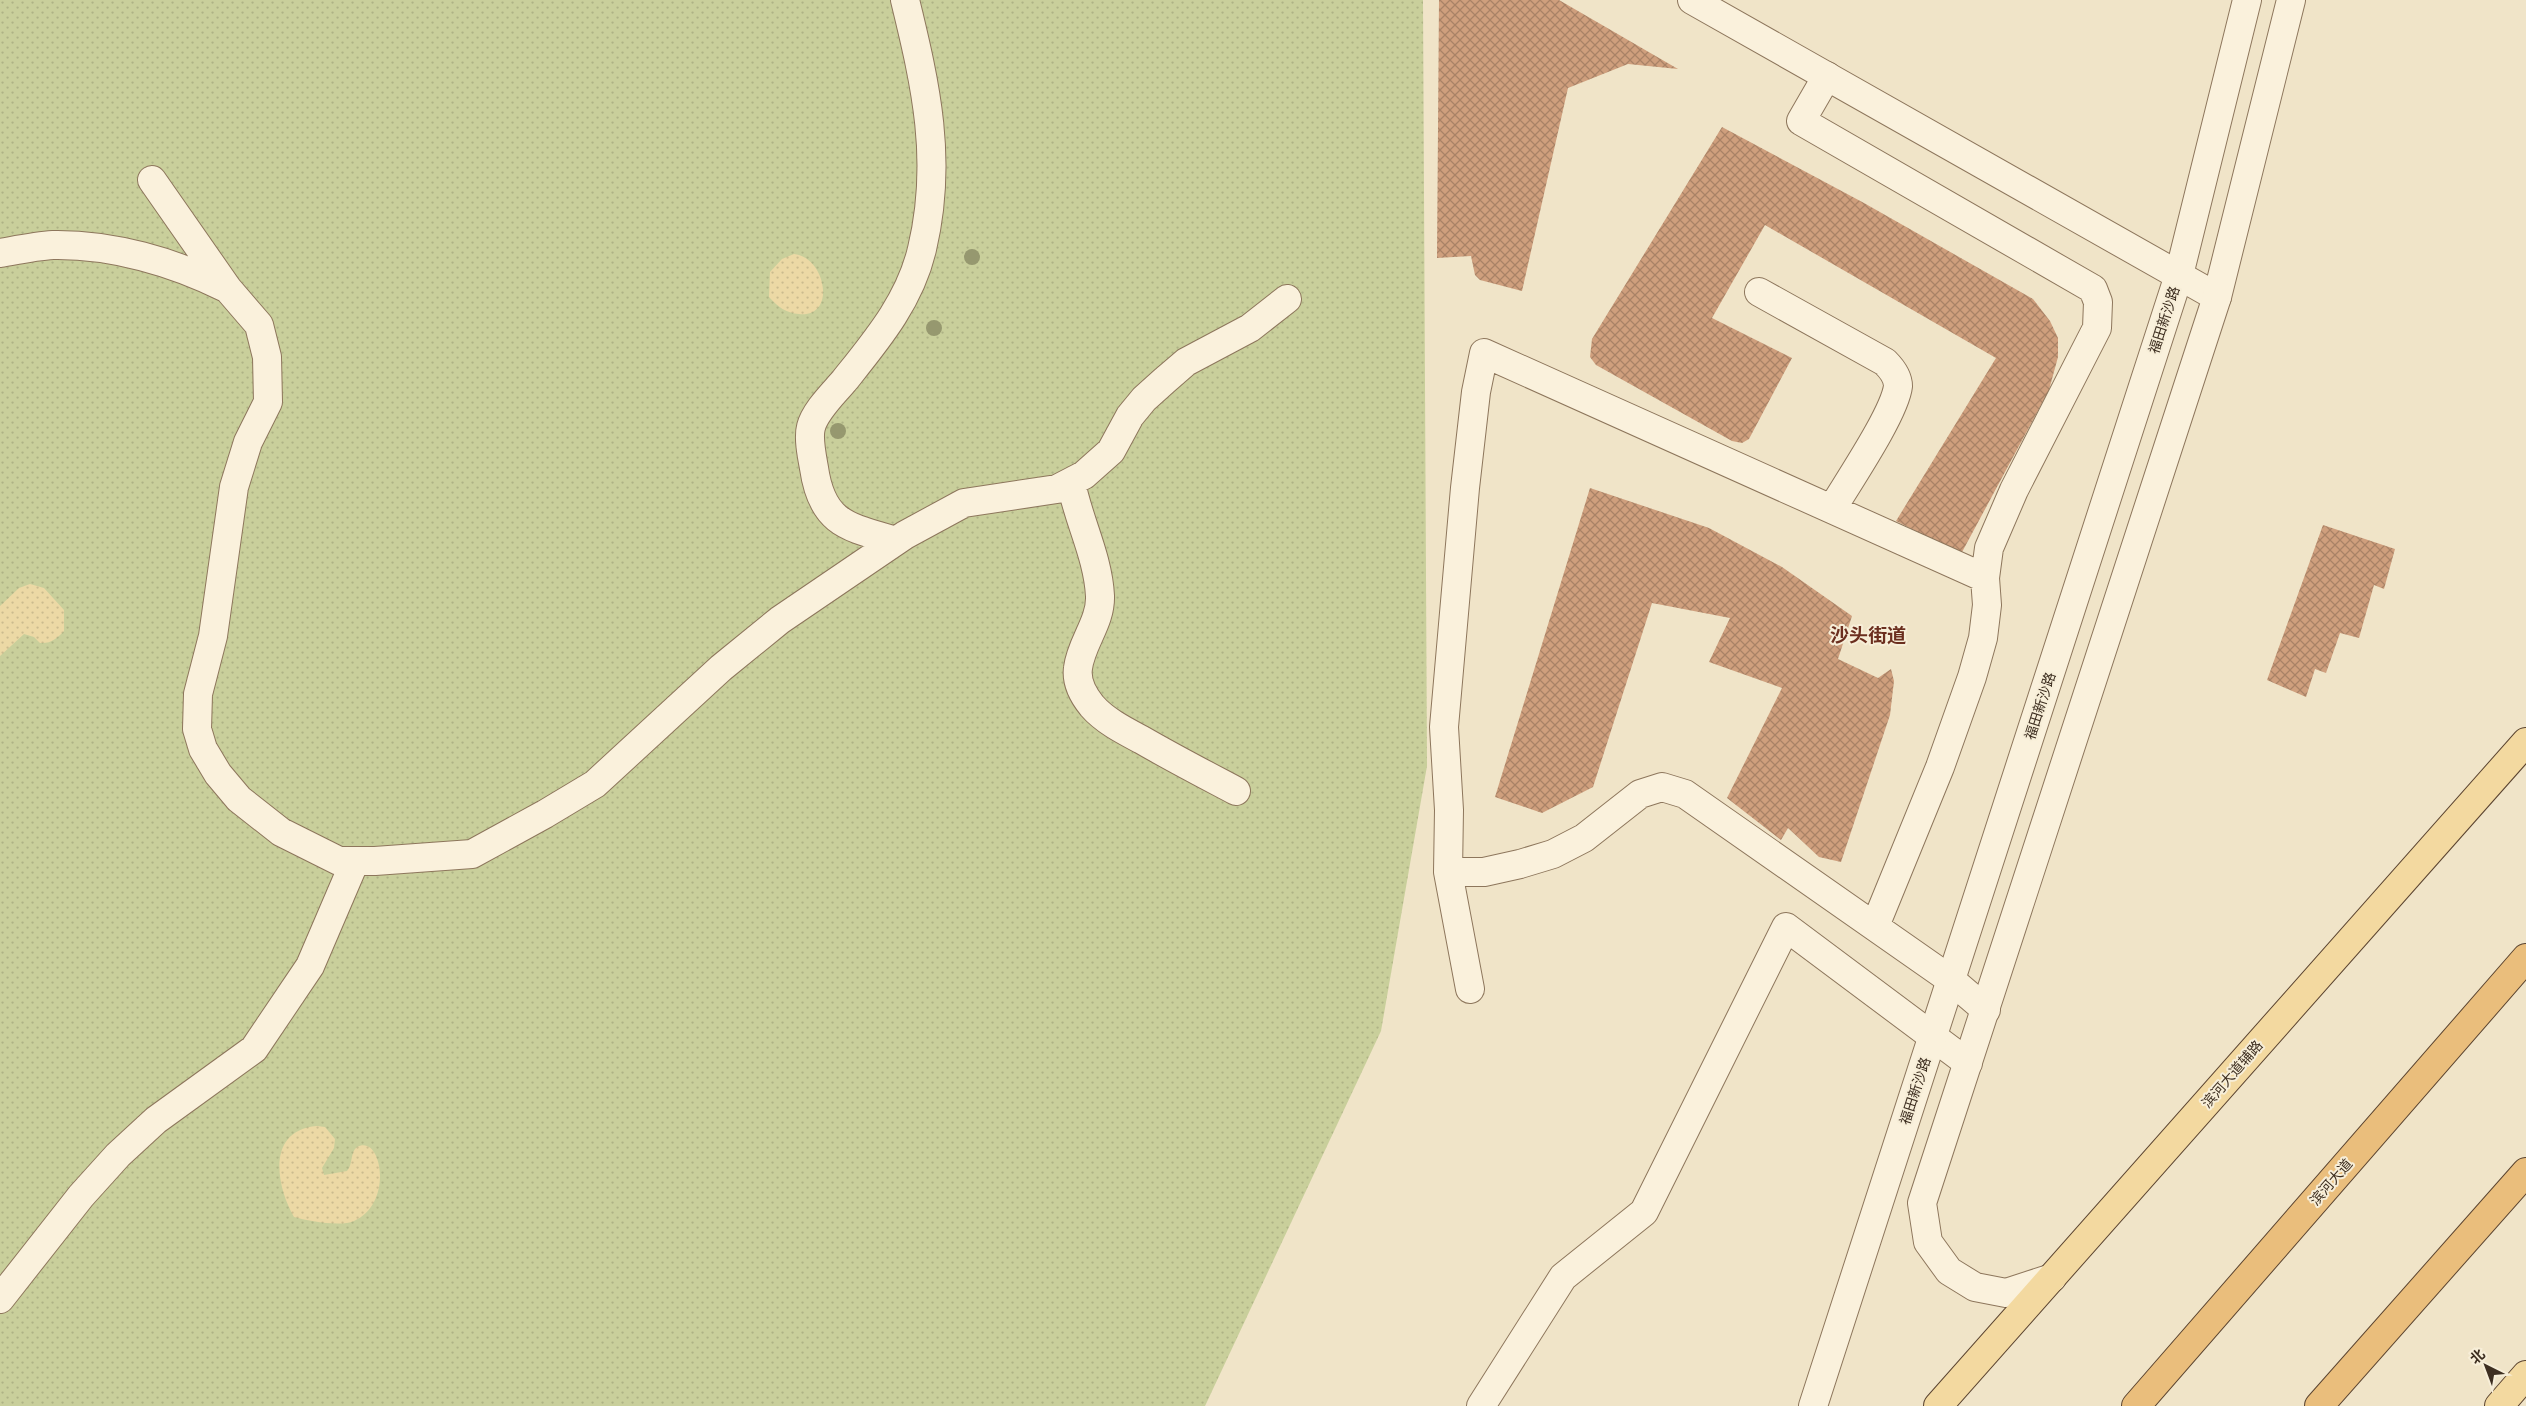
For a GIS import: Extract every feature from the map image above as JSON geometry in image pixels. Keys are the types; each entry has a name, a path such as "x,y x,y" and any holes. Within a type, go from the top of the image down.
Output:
{"highway":[{"name":"滨河大道","path":"2136,1406 2526,958"},
{"path":"2319,1406 2526,1172"},
{"path":"2328,1406 2349,1372"}],"main road":[{"name":"滨河大道辅路","path":"1938,1406 2526,742"},
{"path":"2499,1406 2526,1375"}],"street":[{"path":"896,541 844,524 831,513 817,491 812,461 811,427 820,410 881,334 900,305 922,251 931,207 933,162 929,118 905,0"},
{"path":"1692,0 2217,297"},
{"name":"福田新沙路","path":"1813,1406 2178,275 2247,0"},
{"path":"2052,1278 2006,1293 1975,1287 1949,1271 1928,1242 1922,1203 2217,297 2291,0"},
{"path":"1827,76 1802,121 2093,289 2098,302 2097,328 2088,349 2065,388 2014,490 1989,548 1985,578 1986,605 1983,638 1972,677 1940,767 1875,926"},
{"path":"152,180 228,289 259,325 267,357 268,402 248,442 234,487 213,636 198,694 197,730 203,749 218,774 239,799 281,832 339,861 472,854 545,814 595,784 721,668 780,620 896,541 964,503 1032,494 1057,488 1084,475 1111,451 1139,405 1171,375 1194,358 1250,328 1287,299"},
{"path":"0,253 52,245 98,248 198,274 228,289"},
{"path":"1759,292 1885,362 1893,369 1898,384 1892,405 1832,509"},
{"path":"1470,989 1448,872 1449,810 1444,727 1465,488 1476,392 1484,353 1985,578"},
{"path":"1071,482 1076,510 1086,534 1096,568 1100,598 1093,629 1082,652 1078,669 1080,688 1093,707 1113,724 1236,790"},
{"path":"1448,872 1484,872 1553,854 1584,838 1640,794 1662,787 1685,794 1951,980 1986,1010"},
{"path":"0,1299 80,1196 118,1155 156,1120 254,1049 310,966 355,861"},
{"path":"1481,1406 1563,1277 1644,1212 1786,927 1968,1064"}],"green space":[{"path":"0,0 1423,0 1427,766 1381,1031 1205,1406 0,1406"}],"sand":[{"path":"794,254 805,258 814,265 820,275 823,298 819,307 811,313 799,314 786,311 769,297 770,272 782,259"},
{"path":"30,584 44,588 64,610 64,631 54,640 47,643 40,643 34,637 24,634 0,656 0,606 19,588"},
{"path":"317,1126 325,1127 335,1139 334,1148 322,1168 324,1175 347,1171 353,1152 357,1147 366,1145 373,1150 378,1160 380,1172 379,1186 375,1200 367,1212 354,1221 333,1223 300,1219 294,1217 288,1204 280,1176 280,1161 283,1148 289,1138 301,1130"}],"building":[{"path":"1439,0 1559,0 1678,69 1628,64 1568,88 1522,291 1480,280 1475,275 1471,256 1437,258"},
{"path":"1722,127 1864,203 2033,299 2050,321 2058,338 2058,357 2049,390 1961,554 1896,521 1996,358 1765,225 1712,318 1792,358 1749,439 1742,443 1732,441 1596,365 1590,357 1592,339"},
{"path":"1590,488 1709,528 1782,567 1852,616 1838,659 1878,678 1891,669 1894,681 1890,715 1841,862 1819,857 1788,828 1781,840 1727,798 1782,688 1709,662 1730,618 1652,603 1593,787 1542,813 1495,797"},
{"path":"2323,525 2395,549 2384,589 2374,585 2359,638 2340,633 2326,673 2315,669 2306,697 2267,680"}],"district":[{"name":"沙头街道","path":"1868,635"}]}
